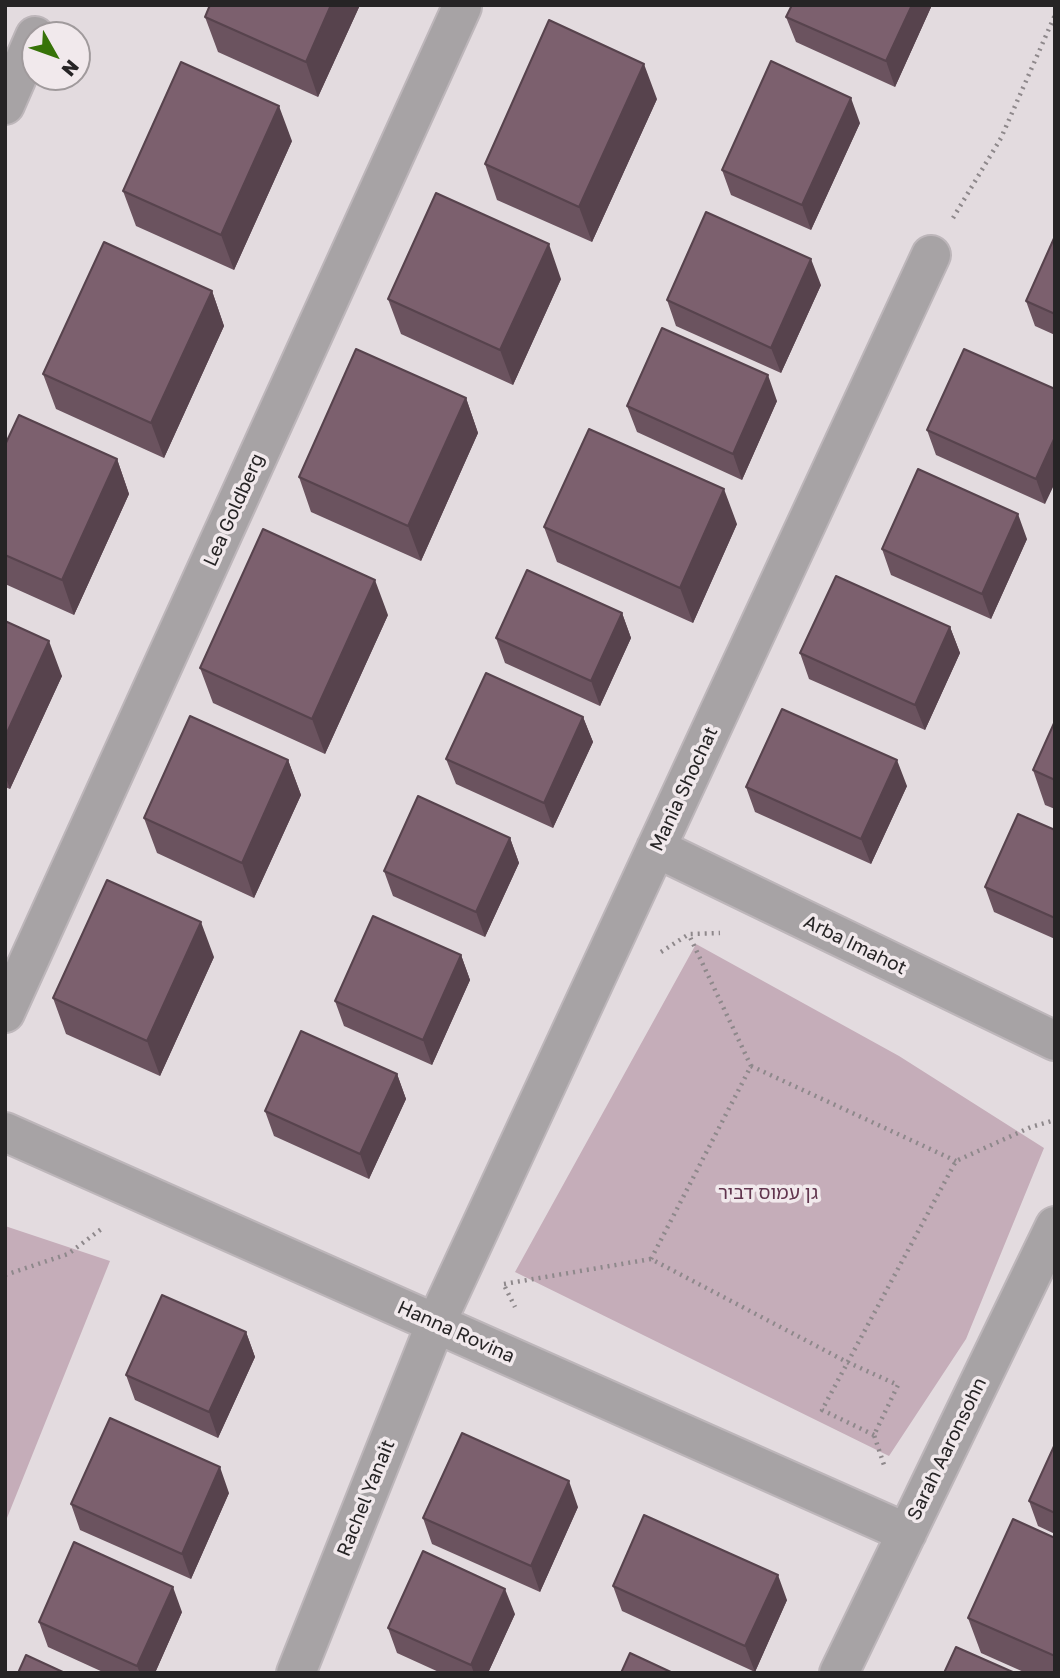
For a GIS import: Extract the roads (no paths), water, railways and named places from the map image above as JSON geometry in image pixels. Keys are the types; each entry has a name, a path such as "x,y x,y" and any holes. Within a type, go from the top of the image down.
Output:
{"street":[{"name":"Lea Goldberg","path":"5,1013 462,7"},
{"path":"5,105 21,68"},
{"name":"Mania Shochat","path":"436,1323 931,255"},
{"name":"Arba Imahot","path":"656,848 1055,1041"},
{"name":"Hanna Rovina","path":"5,1132 906,1533"},
{"name":"Sarah Aaronsohn","path":"839,1673 1055,1226"},
{"name":"Rachel Yanait","path":"296,1673 436,1323"}],"park label":[{"name":"גן עמוס דביר","path":"768,1193"}]}
